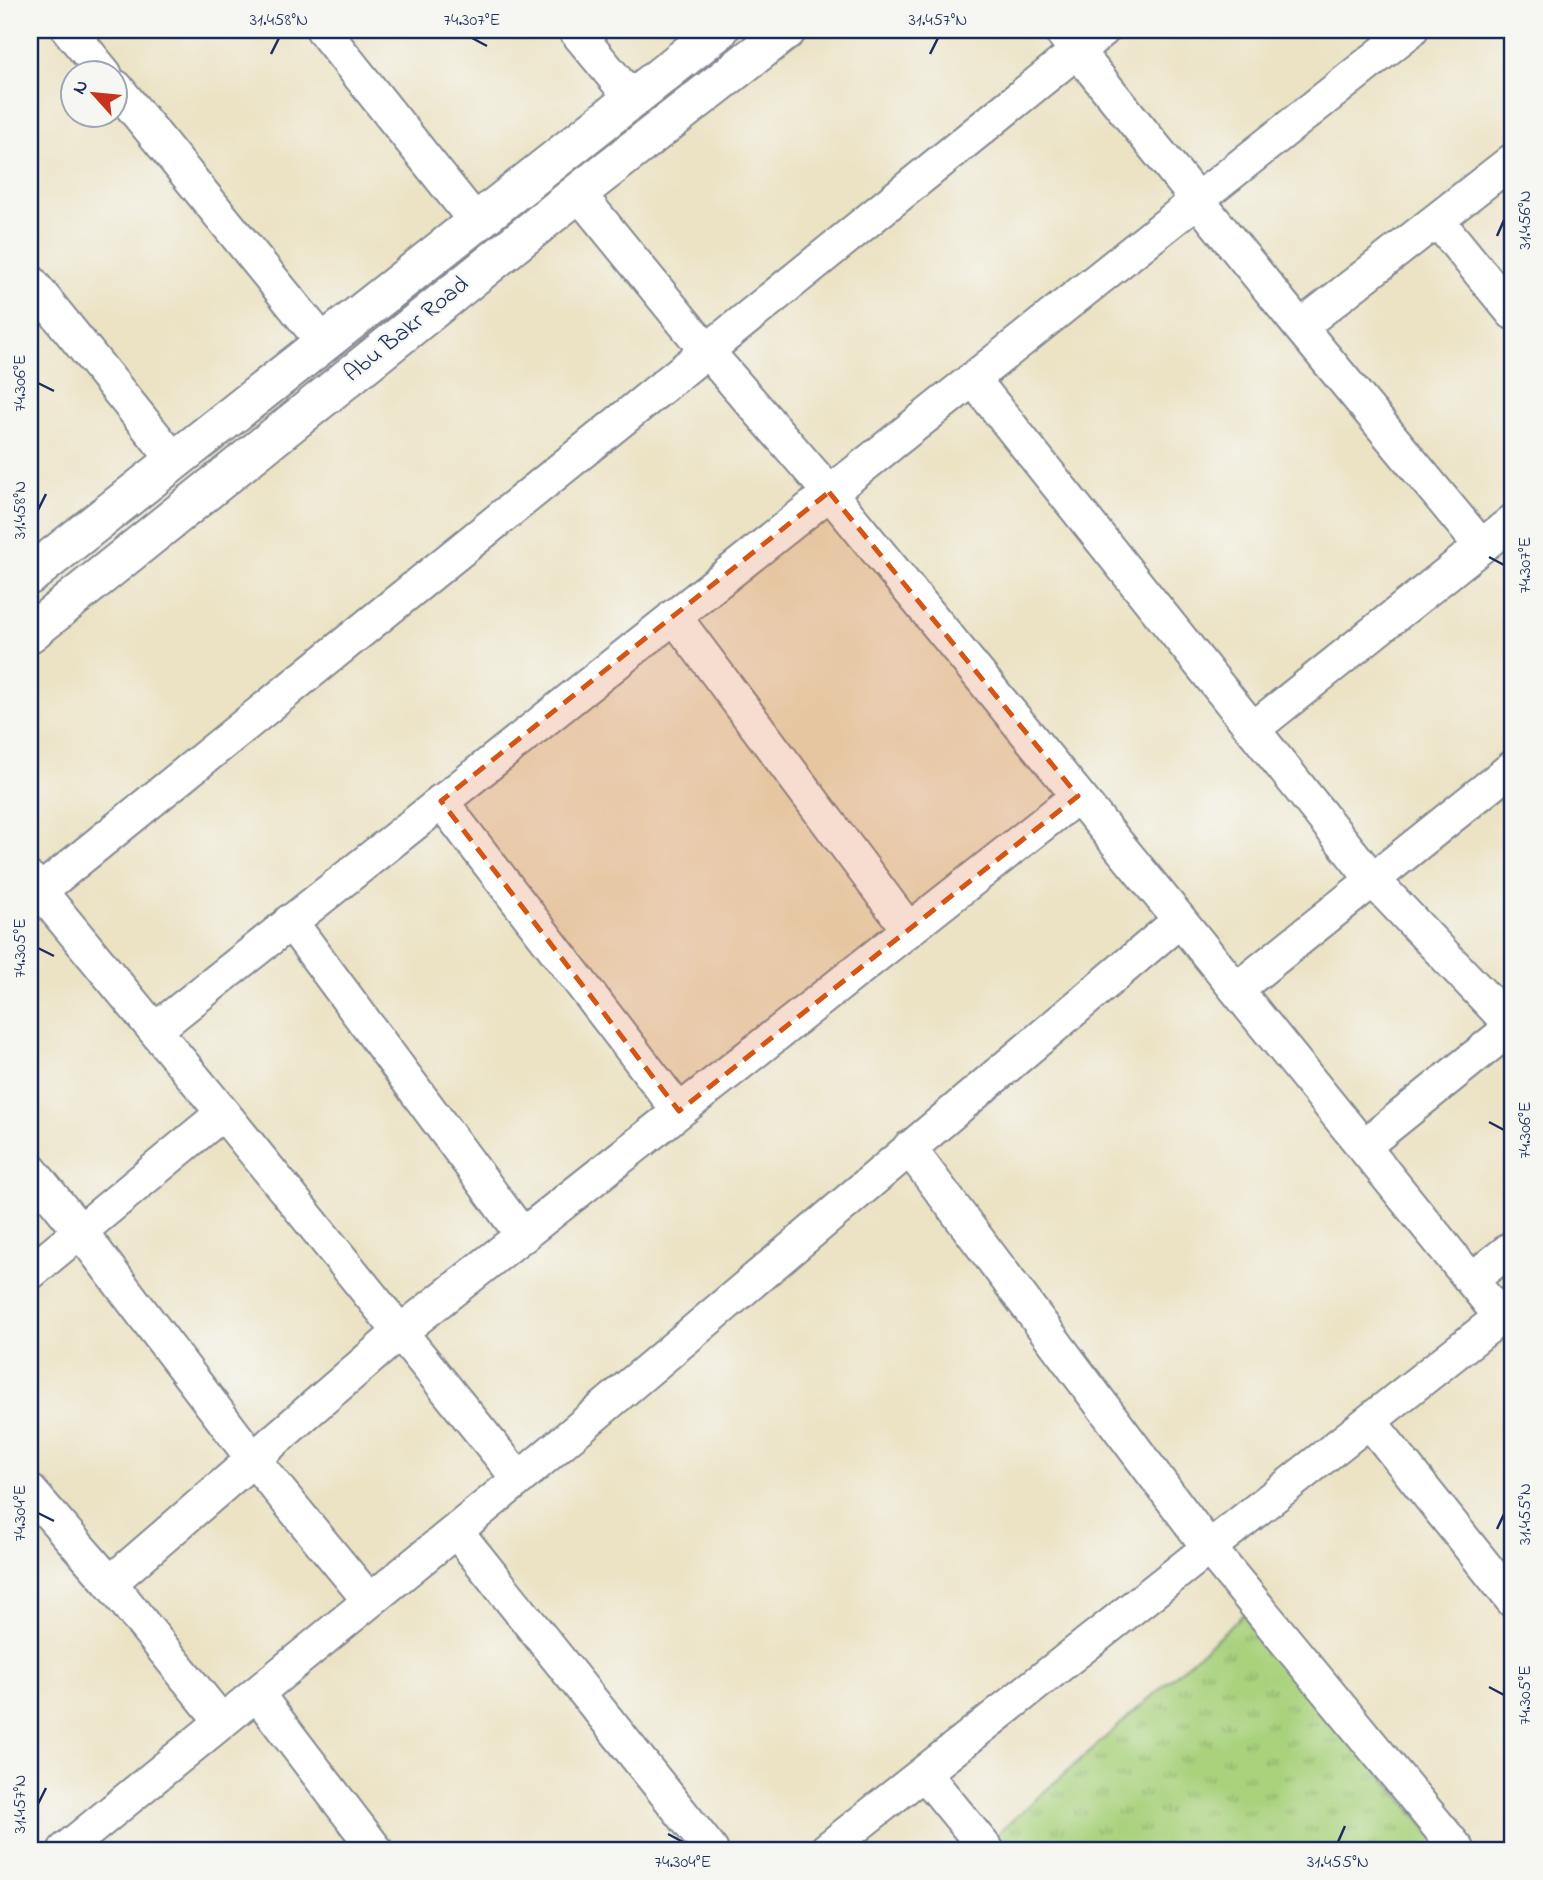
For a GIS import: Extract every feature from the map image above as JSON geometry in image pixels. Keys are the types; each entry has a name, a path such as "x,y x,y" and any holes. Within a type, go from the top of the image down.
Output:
{"main road":[{"name":"Abu Bakr Road","path":"30,575 719,30"},
{"name":"Abu Bakr Road","path":"31,628 787,30"}],"street":[{"path":"69,30 93,60"},
{"path":"323,30 476,222"},
{"path":"575,30 632,99"},
{"path":"519,1479 35,885 706,351 1069,40 1103,30"},
{"path":"155,1030 1411,30"},
{"path":"1069,40 1481,546"},
{"path":"130,104 323,342"},
{"path":"1300,327 1513,160"},
{"path":"578,193 706,351 829,492 1237,989 1507,1325 1370,1422 826,1850"},
{"path":"1437,220 1513,313"},
{"path":"30,281 175,461"},
{"path":"973,379 1373,880 1513,1027 1364,1146"},
{"path":"1253,729 1513,521"},
{"path":"674,616 909,930"},
{"path":"1237,989 1513,767"},
{"path":"110,1583 400,1332 1078,796"},
{"path":"441,801 679,1111"},
{"path":"65,1850 519,1479 1180,920"},
{"path":"290,921 523,1236"},
{"path":"30,1273 223,1113"},
{"path":"909,1148 1209,1548 1458,1850"},
{"path":"30,1169 253,1460 369,1600"},
{"path":"1471,1280 1513,1247"},
{"path":"1370,1422 1513,1601"},
{"path":"30,1491 41,1528 110,1583 222,1723"},
{"path":"456,1531 711,1850"},
{"path":"257,1694 376,1850"},
{"path":"924,1773 987,1850"}],"highlighted area":[{"path":"829,492 1078,796 679,1111 441,801"}],"green space":[{"path":"1245,1613 1445,1850 979,1850"}]}
